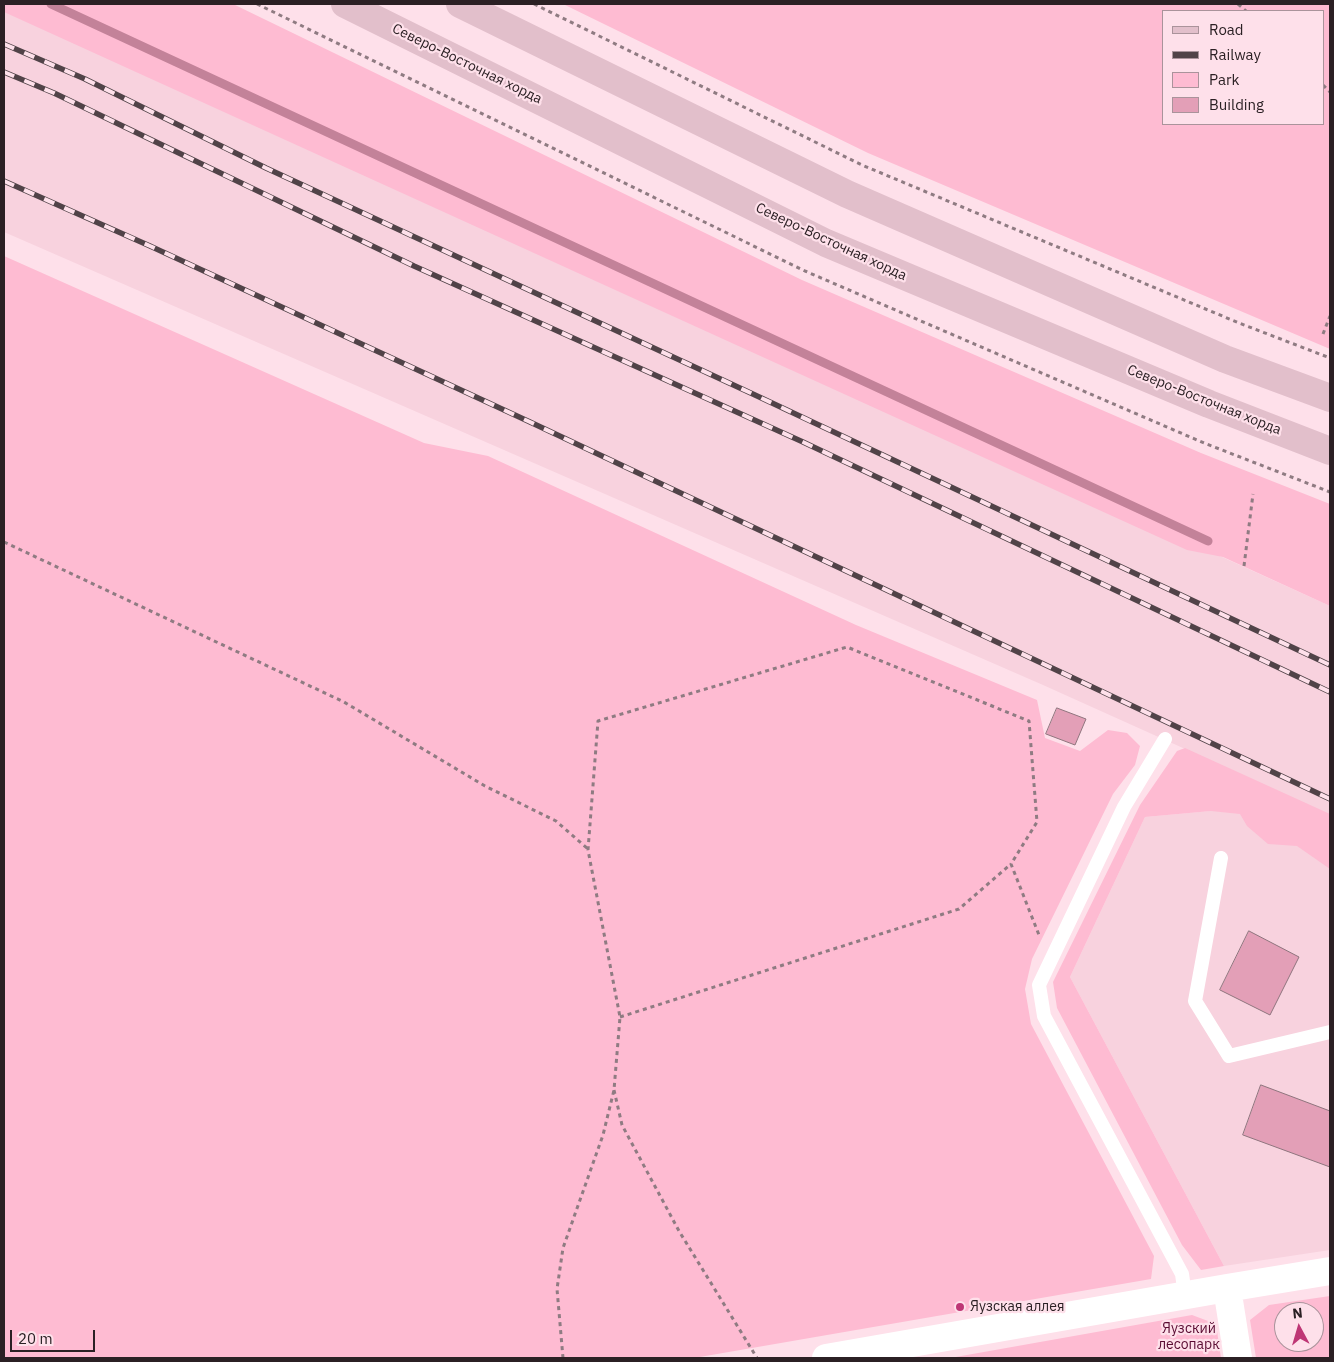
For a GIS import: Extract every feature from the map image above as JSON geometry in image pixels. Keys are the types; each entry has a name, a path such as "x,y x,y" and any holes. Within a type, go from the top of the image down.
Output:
{"main road":[{"name":"Северо-Восточная хорда","path":"345,4 826,242 1209,404 1330,451"},
{"path":"460,4 847,194 1225,359 1330,398"}],"street":[{"path":"826,1358 1330,1271"},
{"path":"1227,1288 1238,1358"}],"lane":[{"path":"1165,739 1124,807 1039,985 1044,1016 1182,1274 1185,1295"},
{"path":"1221,858 1196,1001 1229,1056 1330,1032"}],"path":[{"path":"534,4 862,165 1230,320 1330,358"},
{"path":"1323,334 1330,316"},
{"path":"1244,566 1253,494"},
{"path":"4,542 344,702 485,786 556,821 588,850"},
{"path":"563,1358 557,1289 563,1248 603,1136 614,1090 620,1016 588,850 598,720 847,647 1029,721 1037,822 1011,864 959,909 620,1016"},
{"path":"1011,864 1050,962"},
{"path":"614,1090 622,1125 670,1215 757,1358"}],"shaded area":[{"path":"4,4 1330,606 1330,1250 1224,1266 1070,977 1145,817 1210,811 1234,771 1043,685 4,232"}],"green space":[{"path":"4,4 233,4 802,280 1201,453 1330,504 1330,606 1223,557 1187,550 4,12"},
{"path":"563,4 1330,4 1330,349 868,153"},
{"path":"4,256 424,443 488,456 856,625 1037,700 1045,738 1080,751 1108,730 1127,733 1140,746 1135,765 1113,794 1032,959 1025,989 1031,1024 1154,1256 1151,1279 694,1358 4,1358"},
{"path":"1185,748 1330,814 1330,869 1297,846 1268,844 1247,826 1240,814 1211,811 1145,817 1070,977 1224,1266 1201,1270 1182,1245 1057,1008 1053,982 1140,805 1177,751"},
{"path":"1330,1296 1330,1358 1256,1358 1250,1320 1269,1305 1274,1304 1274,1352 1324,1352 1324,1302 1289,1302"},
{"name":"Яузский лесопарк","path":"1192,1315 1216,1324 1221,1358 950,1358"}],"building":[{"path":"1057,708 1086,719 1075,745 1046,734"},
{"path":"1249,931 1299,957 1270,1015 1220,990"},
{"path":"1261,1085 1330,1111 1330,1167 1243,1135"}],"waterway":[{"path":"51,4 1208,541"}],"railway":[{"path":"4,44 85,79 266,168 1330,665"},
{"path":"4,72 54,93 414,266 803,442 1330,692"},
{"path":"4,181 150,246 530,422 1330,799"}],"place":[{"name":"Яузская аллея","path":"960,1307"}]}
